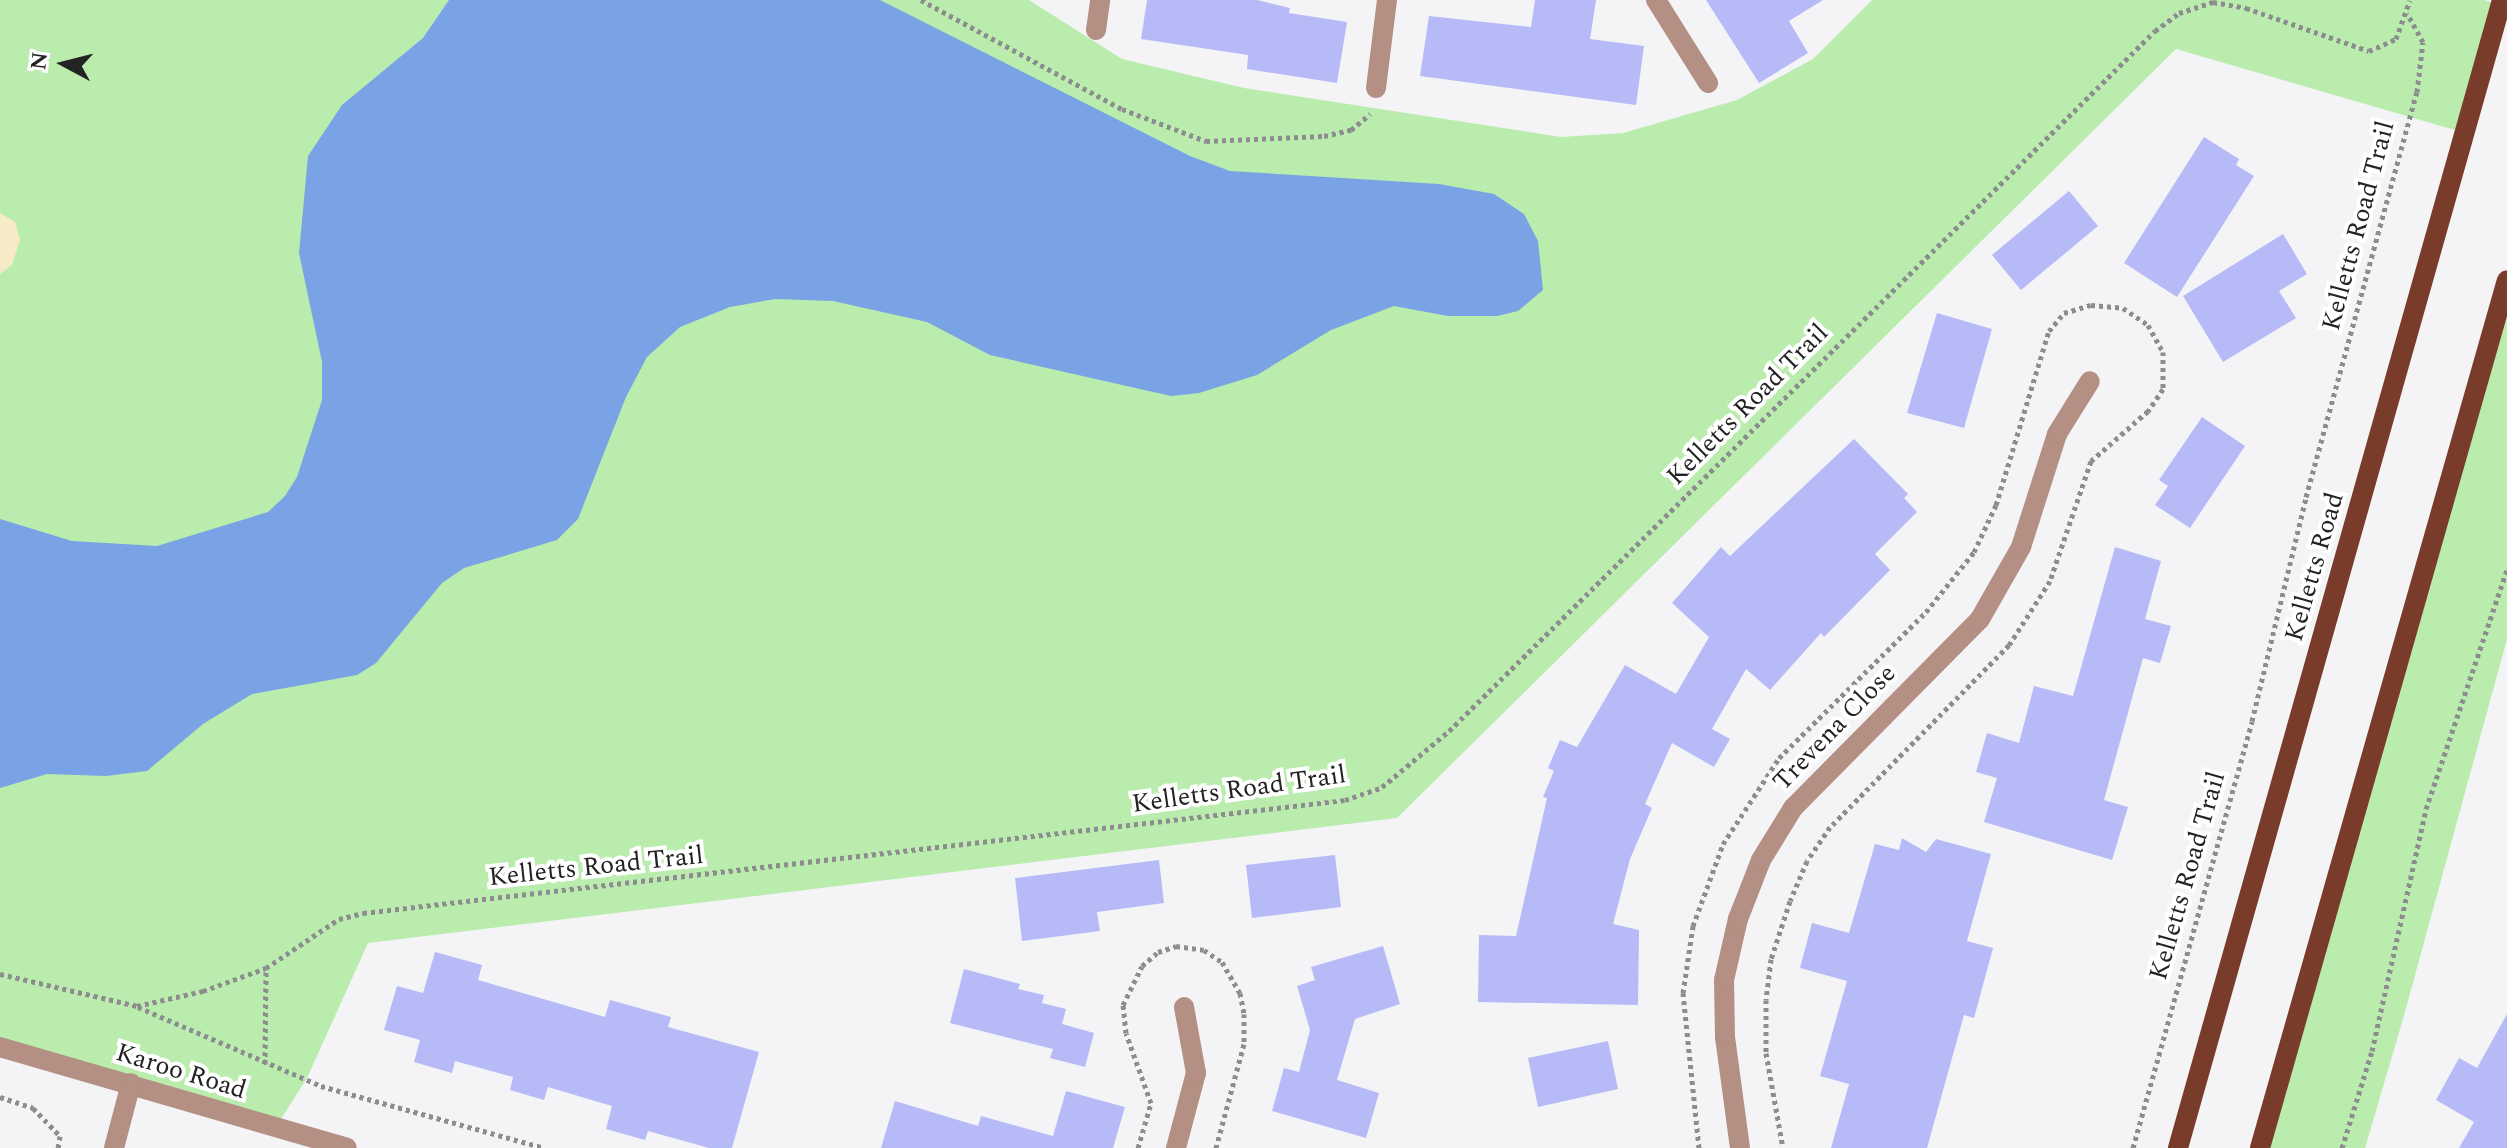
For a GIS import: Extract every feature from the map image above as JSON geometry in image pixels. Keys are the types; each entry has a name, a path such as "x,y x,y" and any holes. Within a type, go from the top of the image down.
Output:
{"main road":[{"name":"Kelletts Road","path":"2178,1148 2499,3"},
{"path":"2260,1148 2507,280"}],"street":[{"path":"1096,30 1100,0"},
{"path":"1376,88 1387,0"},
{"path":"1656,0 1708,83"},
{"name":"Trevena Close","path":"1740,1148 1725,1037 1724,980 1738,919 1761,860 1793,808 1980,619 2021,547 2057,434 2090,381"},
{"path":"1176,1148 1196,1073 1184,1007"},
{"name":"Karoo Road","path":"0,1047 347,1148"},
{"path":"114,1148 131,1083"}],"path":[{"path":"921,0 1122,109 1206,141 1227,144 1351,130 1368,119 1376,88"},
{"name":"Kelletts Road Trail","path":"0,974 132,1005 203,991 266,968 339,919 363,913 1345,800 1382,787 1449,731 2155,31 2179,13 2213,2 2246,8 2369,51 2396,39 2410,0"},
{"name":"Kelletts Road Trail","path":"2133,1148 2252,721 2306,497 2417,92 2423,42 2406,12"},
{"path":"2342,1148 2372,1051 2426,809 2507,570"},
{"path":"265,1064 266,968"},
{"path":"132,1005 321,1086 544,1148"},
{"path":"0,1097 33,1108 60,1136 58,1148"}],"green space":[{"path":"0,0 1029,0 1122,59 1244,88 1561,137 1623,133 1737,100 1813,59 1872,0 2484,0 2501,5 2465,133 2176,49 1397,818 368,943 307,1078 276,1127 0,1047"},
{"path":"2507,280 2507,639 2403,1019 2365,1148 2260,1148"}],"sand":[{"path":"0,213 15,222 20,240 12,265 0,274"}],"water":[{"path":"449,0 880,0 1190,156 1230,171 1439,184 1494,194 1524,214 1538,241 1543,290 1518,311 1497,316 1448,316 1394,306 1331,330 1257,375 1199,393 1171,396 990,355 927,322 833,301 775,299 730,307 680,327 647,357 626,397 578,519 557,540 464,568 442,583 376,663 357,675 252,694 203,724 147,771 106,776 47,774 0,788 0,519 72,541 157,546 268,512 285,496 297,477 322,400 322,362 299,253 308,156 342,105 423,38"}],"building":[{"path":"1147,0 1257,0 1290,8 1289,13 1347,22 1337,83 1247,69 1248,55 1141,39"},
{"path":"1535,0 1596,0 1590,39 1644,46 1636,105 1420,76 1429,16 1531,27"},
{"path":"1706,0 1823,0 1789,21 1808,53 1759,83"},
{"path":"2204,137 2239,159 2236,165 2254,176 2177,297 2124,263"},
{"path":"2069,191 2098,226 2021,290 1992,255"},
{"path":"2283,234 2307,274 2279,291 2296,318 2223,362 2183,296"},
{"path":"1937,313 1992,329 1964,428 1907,413"},
{"path":"2202,417 2245,446 2190,528 2155,505 2168,486 2159,480"},
{"path":"1854,439 1908,494 1904,498 1917,512 1875,554 1890,570 1824,637 1821,633 1770,690 1746,669 1712,729 1730,739 1714,767 1672,743 1645,804 1652,808 1630,859 1613,924 1639,930 1638,1005 1478,1002 1479,935 1516,936 1547,798 1543,797 1554,771 1548,768 1560,740 1577,747 1625,665 1676,694 1709,637 1672,603 1721,547 1730,556"},
{"path":"2115,547 2161,561 2145,619 2171,626 2160,663 2143,658 2104,800 2128,807 2112,860 1984,822 1997,778 1976,772 1987,733 2019,743 2034,686 2073,696"},
{"path":"1902,838 1926,852 1936,839 1991,854 1967,941 1993,948 1974,1018 1964,1015 1927,1148 1831,1148 1849,1084 1820,1076 1847,981 1800,968 1812,923 1849,933 1875,844 1899,850"},
{"path":"1335,855 1341,907 1252,918 1246,865"},
{"path":"1159,860 1164,903 1097,912 1100,931 1022,941 1015,878"},
{"path":"1383,946 1400,1004 1355,1019 1337,1080 1379,1093 1366,1138 1272,1111 1284,1068 1299,1072 1310,1030 1297,986 1315,980 1311,967"},
{"path":"435,952 482,965 478,980 605,1017 610,1000 671,1017 668,1027 759,1052 732,1148 709,1148 648,1131 645,1140 606,1129 612,1106 548,1087 544,1100 510,1090 513,1077 455,1061 452,1073 414,1062 420,1040 384,1030 397,986 423,993"},
{"path":"964,969 1020,984 1018,989 1044,995 1042,1003 1066,1009 1062,1024 1094,1033 1085,1067 1050,1058 1053,1049 950,1023"},
{"path":"2507,1014 2507,1148 2459,1148 2474,1122 2436,1100 2459,1058 2477,1068"},
{"path":"1608,1041 1618,1089 1538,1107 1528,1058"},
{"path":"1066,1091 1125,1107 1113,1148 881,1148 895,1101 978,1126 981,1116 1053,1136"}]}
